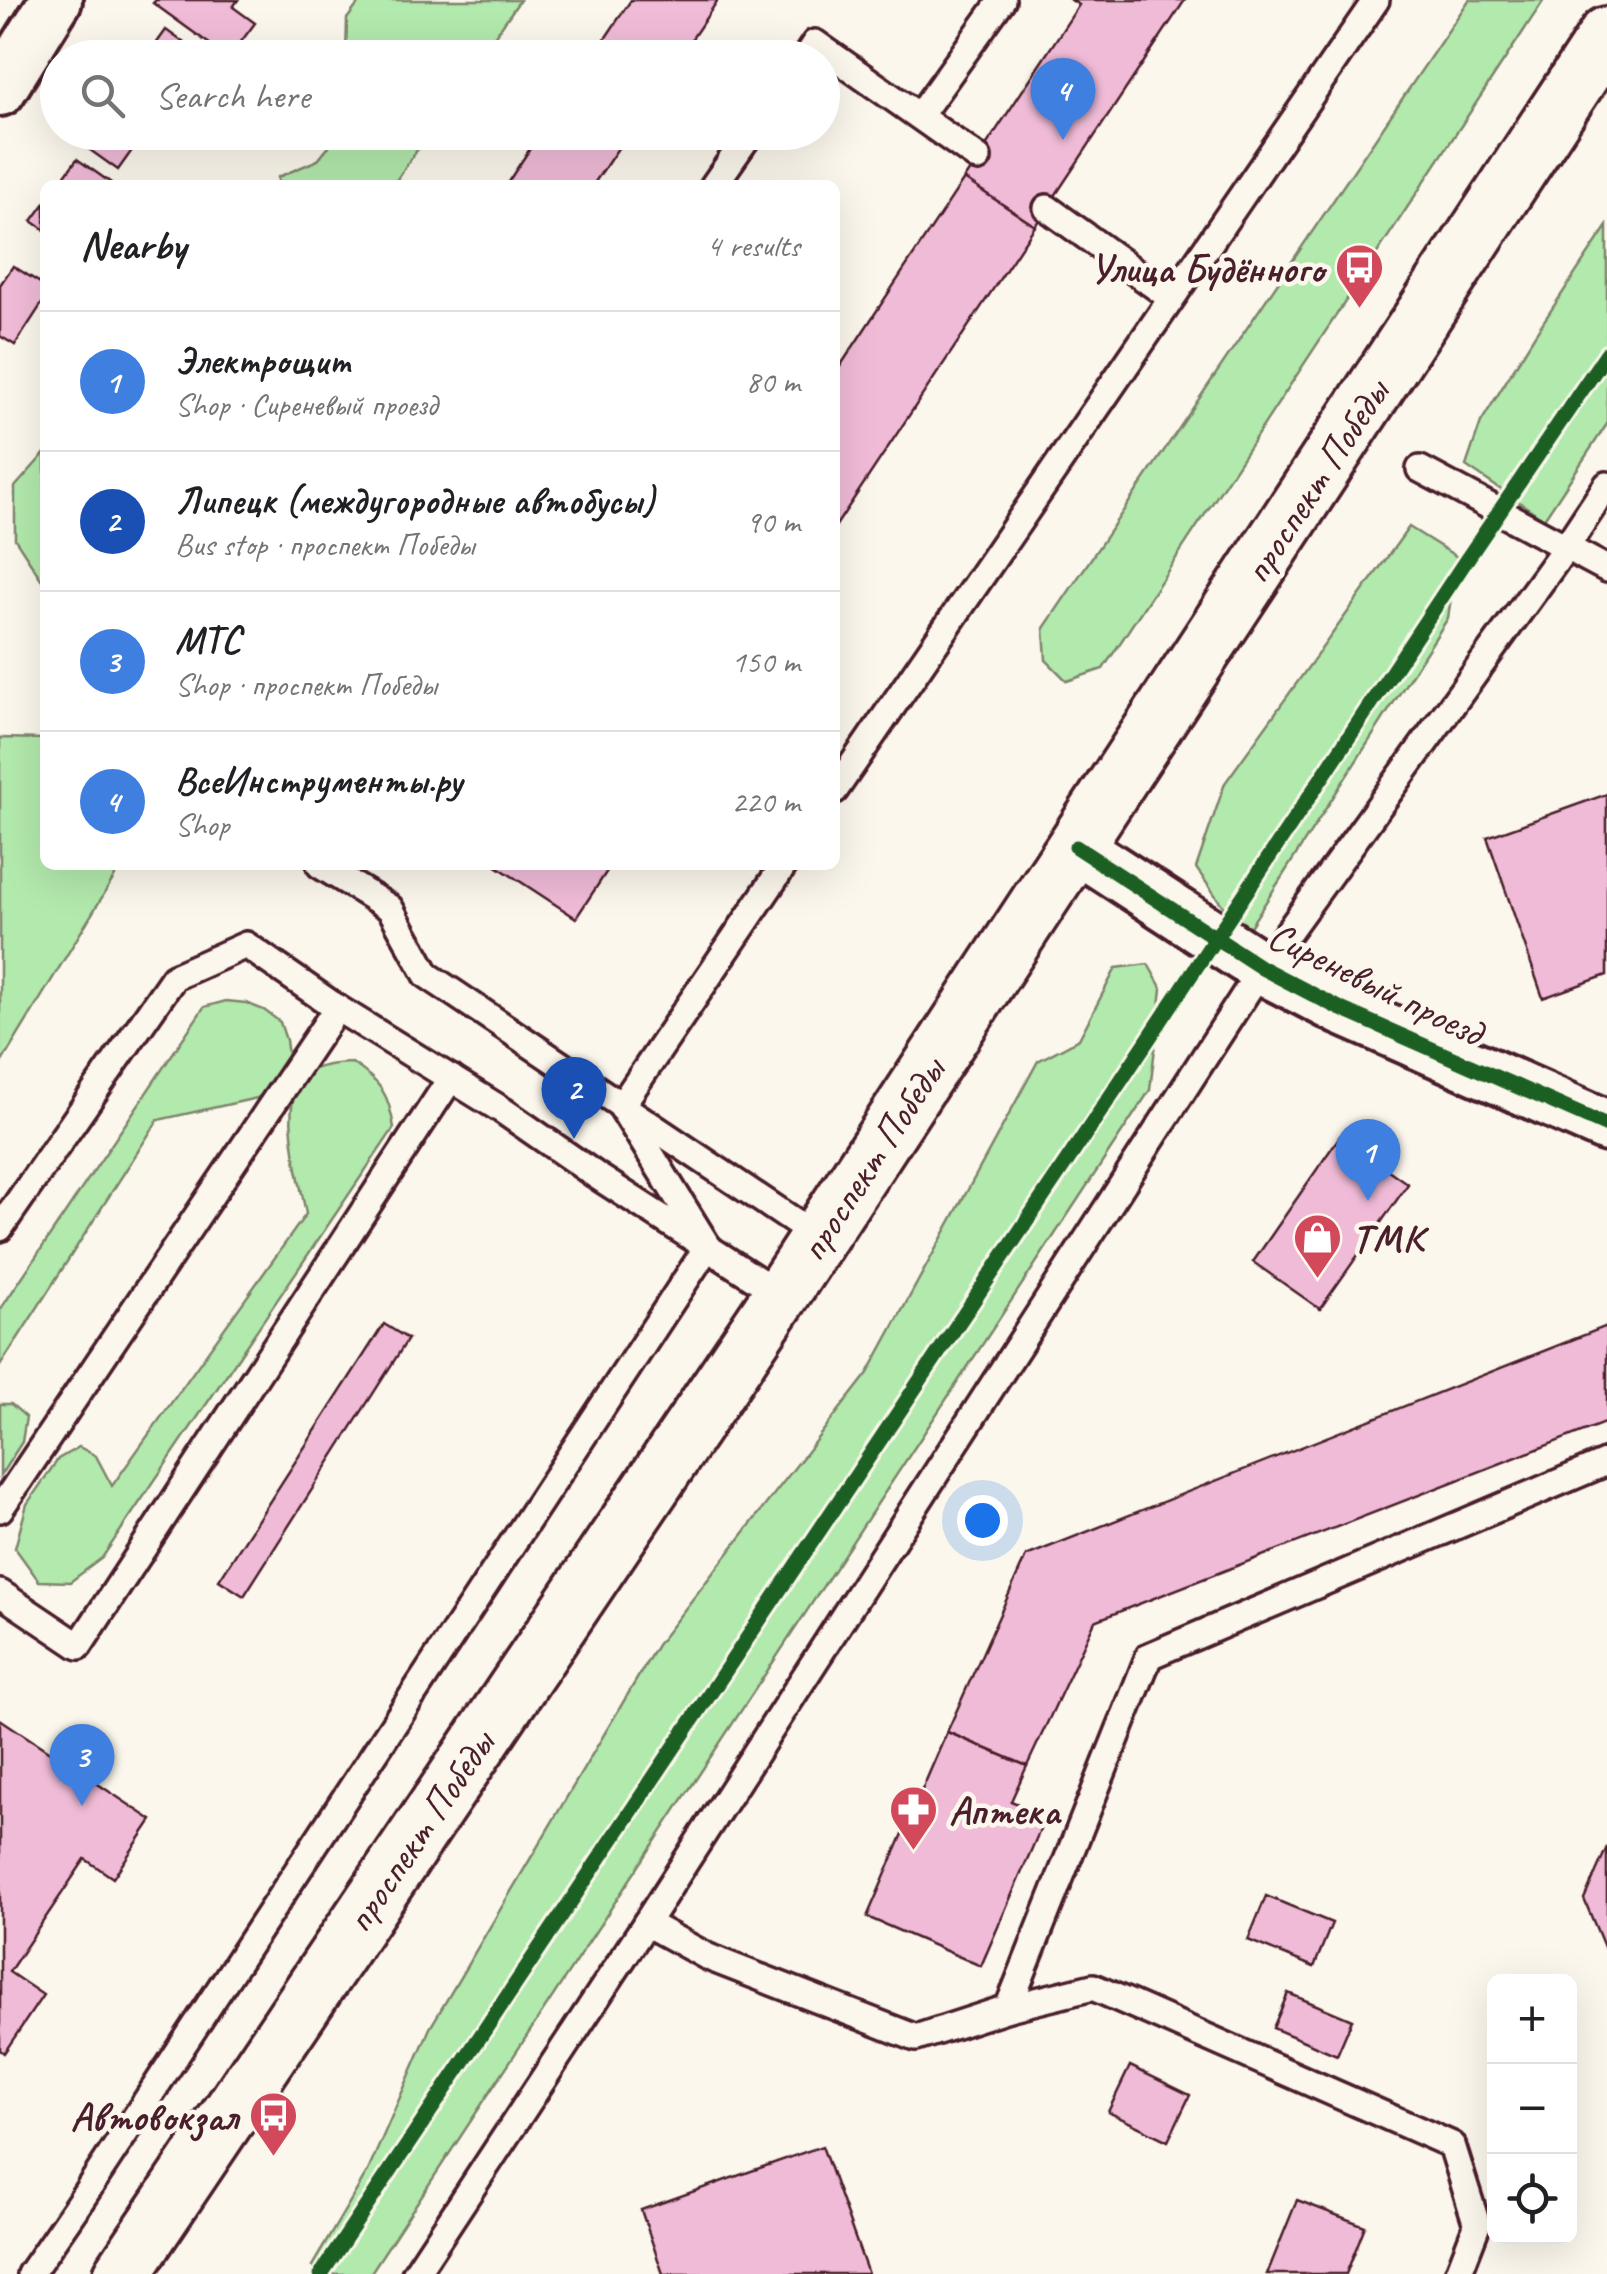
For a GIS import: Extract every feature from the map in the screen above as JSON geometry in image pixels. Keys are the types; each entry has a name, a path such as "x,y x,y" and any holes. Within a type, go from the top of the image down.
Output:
{"main road":[{"name":"проспект Победы","path":"122,2274 819,1238 1607,36"}],"street":[{"path":"0,90 56,0"},
{"name":"Сиреневый проезд","path":"1076,847 1262,968 1342,1009 1607,1126"}],"lane":[{"path":"919,116 1002,0"},
{"path":"845,753 1170,298 1373,1"},
{"path":"840,61 978,158"},
{"path":"718,180 739,150"},
{"path":"1048,208 1170,298"},
{"path":"1420,470 1607,569"},
{"path":"415,2274 1262,968 1607,485"},
{"path":"328,870 390,908 427,976 819,1238"},
{"path":"621,1106 781,870"},
{"path":"0,1228 174,977 246,946 781,1295"},
{"path":"0,1510 337,1008"},
{"path":"0,1593 79,1646 451,1078"},
{"path":"621,1106 708,1246"},
{"path":"30,2274 708,1246"},
{"path":"1008,2008 1149,1656 1607,1462"},
{"path":"646,1923 708,1957 916,2038 1008,2008 1093,1987 1452,2146 1477,2225 1458,2274"}],"green space":[{"path":"361,0 520,0 492,40 346,40 347,19"},
{"path":"1469,0 1544,0 1103,669 1067,681 1046,660 1044,628"},
{"path":"326,150 417,150 396,180 278,180 318,160"},
{"path":"1607,226 1607,424 1544,519 1466,466 1481,422"},
{"path":"40,459 40,577 15,539 15,487"},
{"path":"1409,527 1457,557 1448,618 1244,936 1196,868 1225,783"},
{"path":"0,738 40,739 40,870 115,870 115,876 0,1065"},
{"path":"1148,964 1162,989 1150,1090 370,2274 319,2274 312,2266 368,2171 430,2028 657,1645 868,1373 1038,1061 1079,1039 1116,968"},
{"path":"226,1001 264,1010 280,1022 289,1064 277,1084 257,1098 158,1120 0,1366 0,1310 204,1007"},
{"path":"352,1063 382,1090 394,1128 102,1558 70,1582 39,1581 15,1548 27,1504 58,1459 79,1447 96,1456 112,1486 306,1214 291,1115 300,1080 317,1068"},
{"path":"0,1404 11,1404 26,1417 22,1442 0,1476"}],"building":[{"path":"238,0 233,7 255,23 242,40 204,40 153,3"},
{"path":"631,0 718,0 691,40 604,40"},
{"path":"1071,0 1185,0 1035,226 964,179 1079,5"},
{"path":"166,30 180,40 159,40"},
{"path":"90,150 132,150 118,170"},
{"path":"529,150 617,150 596,180 509,180"},
{"path":"77,159 107,180 62,180"},
{"path":"964,179 1035,226 840,519 840,366"},
{"path":"40,210 40,227 32,221"},
{"path":"13,266 40,283 40,307 15,345 0,336 0,285"},
{"path":"1607,794 1607,975 1543,998 1487,837"},
{"path":"503,870 608,870 576,918"},
{"path":"1340,1136 1408,1184 1320,1309 1253,1262"},
{"path":"384,1324 408,1339 244,1596 219,1580"},
{"path":"1607,1326 1607,1422 1095,1621 1027,1766 947,1732 1026,1556"},
{"path":"0,1719 152,1820 113,1878 85,1859 9,1972 43,1995 4,2053 0,2050"},
{"path":"947,1732 1027,1766 1011,1801 1046,1816 981,1966 867,1917"},
{"path":"1607,1847 1607,1954 1584,1899"},
{"path":"1266,1896 1332,1923 1314,1967 1248,1940"},
{"path":"1288,1993 1352,2020 1337,2055 1273,2028"},
{"path":"1130,2066 1190,2095 1168,2141 1108,2112"},
{"path":"822,2146 868,2274 663,2274 641,2210"},
{"path":"1297,2200 1365,2226 1346,2274 1267,2274"}],"cycle path":[{"path":"321,2274 1607,353"},
{"path":"1076,847 1262,968 1341,1009 1607,1126"}],"place":[{"name":"ВсеИнструменты.ру","path":"1063,140"},
{"name":"Улица Будённого","path":"1359,310"},
{"name":"Липецк (междугородные автобусы)","path":"574,1139"},
{"name":"Электрощит","path":"1368,1201"},
{"name":"ТМК","path":"1317,1280"},
{"name":"МТС","path":"82,1806"},
{"name":"Аптека","path":"914,1852"},
{"name":"Автовокзал","path":"273,2158"}]}
